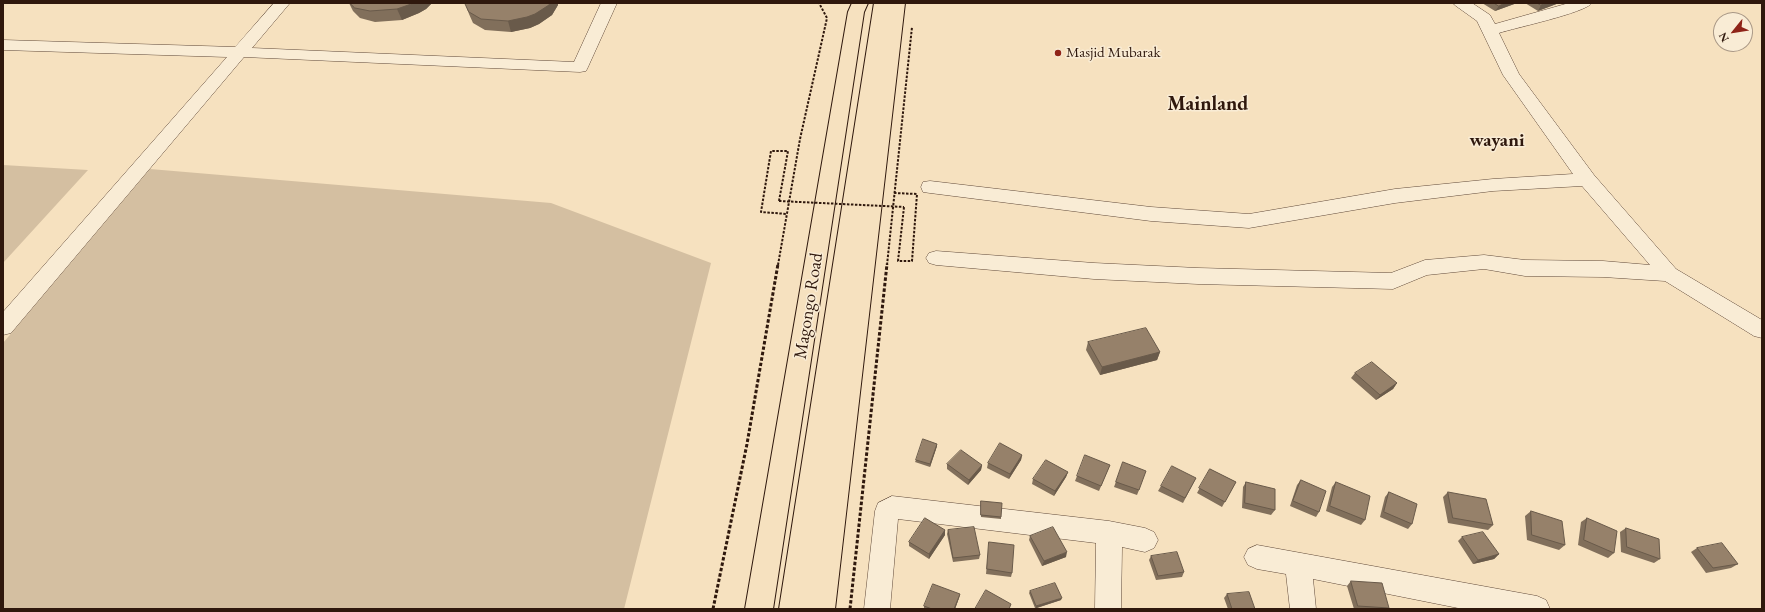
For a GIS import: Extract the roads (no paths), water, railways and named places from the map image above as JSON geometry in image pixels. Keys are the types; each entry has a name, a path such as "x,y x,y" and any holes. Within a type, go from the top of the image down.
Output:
{"main road":[{"name":"Magongo Road","path":"793,609 882,3"},
{"path":"820,609 898,3"},
{"name":"Magongo Road","path":"759,609 857,6"}],"street":[{"path":"3,326 282,3"},
{"path":"3,45 240,52 580,67 609,3"},
{"path":"1461,3 1484,18 1511,75 1587,179 1668,274 1762,330"},
{"path":"1491,30 1576,4"},
{"path":"930,188 1151,214 1249,221 1395,196 1493,185 1587,179"},
{"path":"936,258 1094,271 1198,276 1393,281 1425,268 1484,262 1525,268 1603,269 1668,274"},
{"path":"877,609 885,520 887,511 892,507 1109,533 1145,540"},
{"path":"1108,609 1109,533"},
{"path":"1257,557 1298,564 1491,606 1537,609"},
{"path":"1298,564 1303,609"}],"place":[{"name":"Masjid Mubarak","path":"1058,53"}],"district":[{"name":"Mainland","path":"1208,105"},
{"name":"wayani","path":"1497,141"}]}
